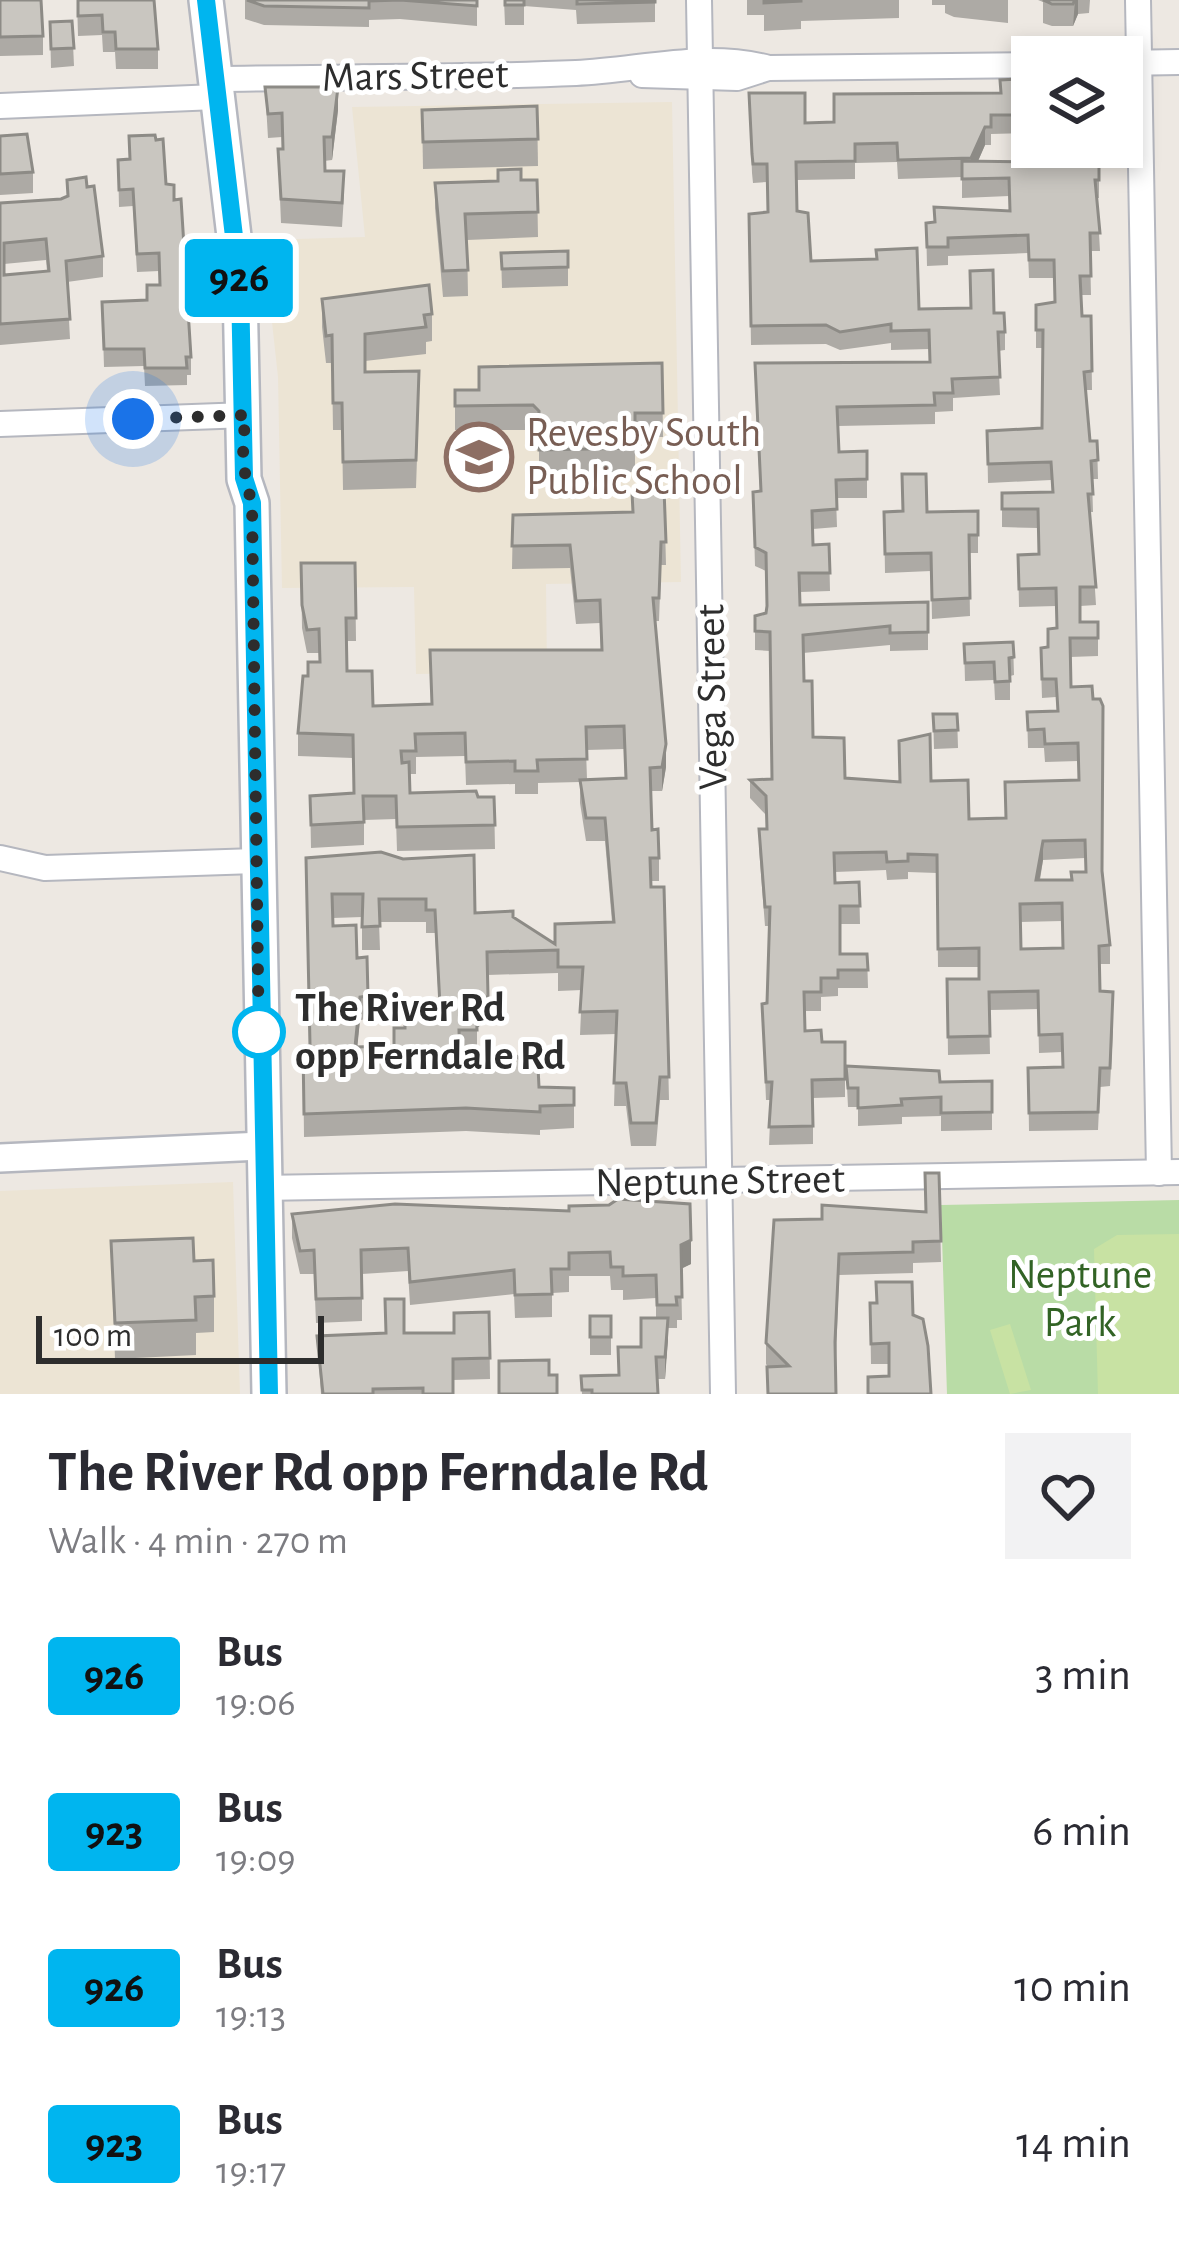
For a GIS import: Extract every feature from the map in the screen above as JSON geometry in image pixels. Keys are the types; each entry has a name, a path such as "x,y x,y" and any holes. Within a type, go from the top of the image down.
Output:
{"main road":[{"path":"206,0 240,287 247,415 244,478 252,503 260,1146 269,1394"}],"street":[{"name":"Vega Street","path":"699,0 723,1394"},
{"path":"1134,36 1138,0"},
{"name":"Mars Street","path":"0,106 215,88 700,69 738,60 769,68 1011,64"},
{"path":"1143,63 1179,62"},
{"path":"1135,168 1169,1173"},
{"path":"0,424 247,415"},
{"path":"0,858 45,868 256,861"},
{"path":"0,1158 260,1146"},
{"name":"Neptune Street","path":"261,1188 1169,1173"}],"shaded area":[{"name":"Revesby South Public School","path":"672,102 681,582 546,584 547,672 416,674 414,587 282,588 278,377 263,240 365,237 352,107"},
{"path":"233,1182 240,1394 0,1394 0,1191"}],"green space":[{"name":"Neptune Park","path":"1179,1200 1179,1394 947,1394 941,1205"},
{"path":"1179,1234 1179,1394 1098,1394 1094,1249 1117,1235"},
{"path":"1010,1324 1031,1390 1010,1394 990,1330"}],"building":[{"path":"0,0 41,0 43,36 0,37"},
{"path":"78,0 154,0 158,49 116,49 115,32 103,32 102,15 78,16"},
{"path":"247,0 400,0 369,1 369,8 264,6"},
{"path":"400,0 477,0 477,6"},
{"path":"505,0 524,0 524,5 505,5"},
{"path":"577,0 655,0 655,2 577,4"},
{"path":"1043,0 1075,0 1052,4"},
{"path":"72,21 74,48 51,49 50,22"},
{"path":"1011,79 1011,115 991,115 991,127 985,127 971,158 898,160 897,143 855,144 855,161 796,162 797,211 808,213 811,261 877,259 876,250 917,248 919,309 971,308 970,271 993,270 994,313 1004,313 1005,332 998,332 1000,377 952,379 953,393 934,393 935,405 837,407 839,452 867,451 867,479 836,480 837,509 812,511 813,545 829,544 830,573 799,573 800,605 928,602 928,632 890,633 890,626 803,635 804,681 812,681 813,737 844,738 845,778 900,782 899,741 930,734 931,781 968,780 969,819 1006,818 1005,782 1079,780 1078,743 1045,744 1044,729 1028,730 1027,712 1058,711 1056,679 1042,679 1041,648 1048,647 1048,629 1057,628 1056,588 1019,589 1018,555 1039,554 1038,509 1002,509 1002,493 1053,492 1051,462 988,464 987,431 1042,428 1043,330 1036,330 1036,305 1055,302 1054,260 1029,260 1028,235 948,238 948,247 927,247 926,223 935,222 934,207 1010,211 1009,178 962,179 962,161 1011,162 1011,168 1099,168 1099,180 1095,180 1100,233 1090,233 1091,276 1080,276 1082,316 1091,316 1092,371 1084,372 1090,441 1097,441 1098,460 1091,461 1093,494 1088,494 1096,587 1080,587 1080,622 1098,622 1098,638 1070,638 1071,687 1092,686 1093,699 1100,699 1103,706 1102,871 1110,945 1099,946 1100,991 1113,992 1110,1068 1100,1068 1098,1112 1029,1113 1028,1068 1063,1067 1062,1034 1039,1035 1038,991 989,992 990,1036 948,1037 947,979 979,979 979,948 938,949 937,855 908,854 908,861 887,862 886,852 834,853 835,883 859,882 860,906 840,906 840,954 867,954 868,970 838,970 838,978 821,978 821,992 804,992 805,1031 821,1030 822,1042 845,1042 845,1079 812,1080 813,1126 769,1127 772,1082 766,1082 762,1004 767,1003 770,907 765,907 759,829 767,829 766,796 750,780 772,779 770,632 755,631 755,616 766,613 767,606 766,553 755,547 753,492 761,491 755,363 930,362 929,330 891,331 891,324 840,332 826,325 751,326 749,214 768,212 767,164 753,164 749,93 805,93 805,123 834,122 834,94 1001,93 1000,80","holes":["1085,840 1086,872 1071,872 1072,880 1036,880 1043,841","1062,903 1063,948 1021,949 1020,904"]},
{"path":"265,87 338,87 332,137 324,137 325,171 344,171 342,203 281,199 282,113 268,114"},
{"path":"537,106 538,139 423,142 422,110"},
{"path":"27,134 33,172 0,174 0,136"},
{"path":"155,135 156,140 163,139 166,184 174,185 174,200 181,199 191,357 186,357 187,368 145,368 144,349 104,349 102,302 147,300 147,285 160,285 159,253 137,254 133,189 119,190 118,160 130,159 129,136"},
{"path":"521,169 521,180 537,180 538,212 465,214 468,270 443,271 435,183 498,181 498,170"},
{"path":"86,177 87,187 94,186 103,256 66,261 70,319 0,324 0,203 61,199 68,196 67,180","holes":["46,239 49,271 4,275 4,243"]},
{"path":"568,251 568,267 502,269 501,253"},
{"path":"429,285 432,314 424,315 426,327 365,334 365,372 419,371 416,460 343,462 342,403 333,403 332,335 326,336 322,299"},
{"path":"662,363 663,413 635,413 635,448 539,450 539,411 533,405 455,406 455,390 479,390 479,367"},
{"path":"902,474 926,474 927,512 978,511 978,535 969,535 970,598 932,600 931,553 885,554 884,512 903,511"},
{"path":"664,489 666,542 661,542 659,598 653,598 666,744 662,767 650,768 652,830 658,829 659,858 650,858 651,887 664,887 669,1077 660,1077 656,1123 631,1123 626,1083 614,1083 617,1011 580,1012 583,967 558,967 558,950 487,952 488,996 476,1006 477,1030 459,1030 460,1065 490,1063 490,1051 511,1051 530,1068 538,1067 539,1087 574,1088 574,1105 540,1106 540,1112 466,1108 304,1114 303,1048 310,1045 306,858 381,852 403,859 474,855 475,913 513,911 513,917 555,944 555,924 614,922 605,818 586,818 580,780 626,778 624,726 586,727 587,759 537,760 538,771 515,771 515,761 466,762 465,733 415,734 416,751 401,751 402,763 409,762 410,793 476,791 478,797 494,797 495,825 397,827 396,796 363,796 364,822 311,825 310,796 354,793 353,735 298,733 303,676 308,676 308,662 320,662 319,629 307,630 302,605 301,563 355,563 356,618 346,618 347,671 372,671 373,706 432,704 430,650 602,650 600,600 576,601 570,545 512,546 513,515 633,512 632,492","holes":["332,894 363,894 362,927 380,926 379,899 426,899 426,910 435,910 440,1006 405,1011 405,1028 394,1028 394,1046 355,1047 360,997 368,996 367,957 357,958 356,925 333,926"]},
{"path":"1013,642 1010,681 995,682 994,662 965,663 964,644"},
{"path":"933,714 957,714 958,730 934,731"},
{"path":"846,1066 939,1071 940,1082 992,1081 992,1112 941,1113 941,1097 858,1108 858,1088 848,1088"},
{"path":"925,1173 939,1173 941,1241 913,1242 913,1252 839,1254 836,1394 768,1394 767,1367 789,1366 766,1343 774,1220 822,1219 822,1205 926,1212"},
{"path":"618,1199 690,1204 691,1240 681,1245 682,1297 676,1297 677,1305 657,1305 656,1275 623,1276 623,1267 611,1267 610,1252 569,1253 569,1269 551,1269 552,1294 515,1295 514,1270 410,1282 408,1248 361,1250 362,1298 316,1299 314,1250 300,1251 292,1214 395,1204 569,1211 569,1206 609,1205"},
{"path":"193,1238 194,1261 213,1260 214,1296 195,1297 196,1320 115,1323 111,1241"},
{"path":"876,1282 912,1282 913,1315 923,1319 928,1346 931,1394 868,1394 868,1377 889,1376 889,1343 871,1344 870,1303 877,1303"},
{"path":"385,1299 404,1299 404,1333 454,1333 454,1313 489,1312 490,1358 453,1359 453,1394 423,1394 423,1388 323,1394 317,1336 386,1333"},
{"path":"590,1316 611,1316 611,1337 590,1337"},
{"path":"641,1318 668,1318 665,1357 656,1357 658,1394 582,1390 581,1376 619,1375 618,1347 641,1347"},
{"path":"549,1360 549,1375 557,1375 557,1394 499,1394 499,1361"}],"bus line":[{"name":"926","path":"206,0 240,287 247,415 242,435 244,478 252,503 260,1146 269,1394"}],"place":[{"name":"Revesby South Public School","path":"479,457"},
{"name":"The River Rd opp Ferndale Rd","path":"259,1032"}],"route":[{"path":"133,419 247,415 242,435 244,478 252,503 259,1052 259,1032"}]}
